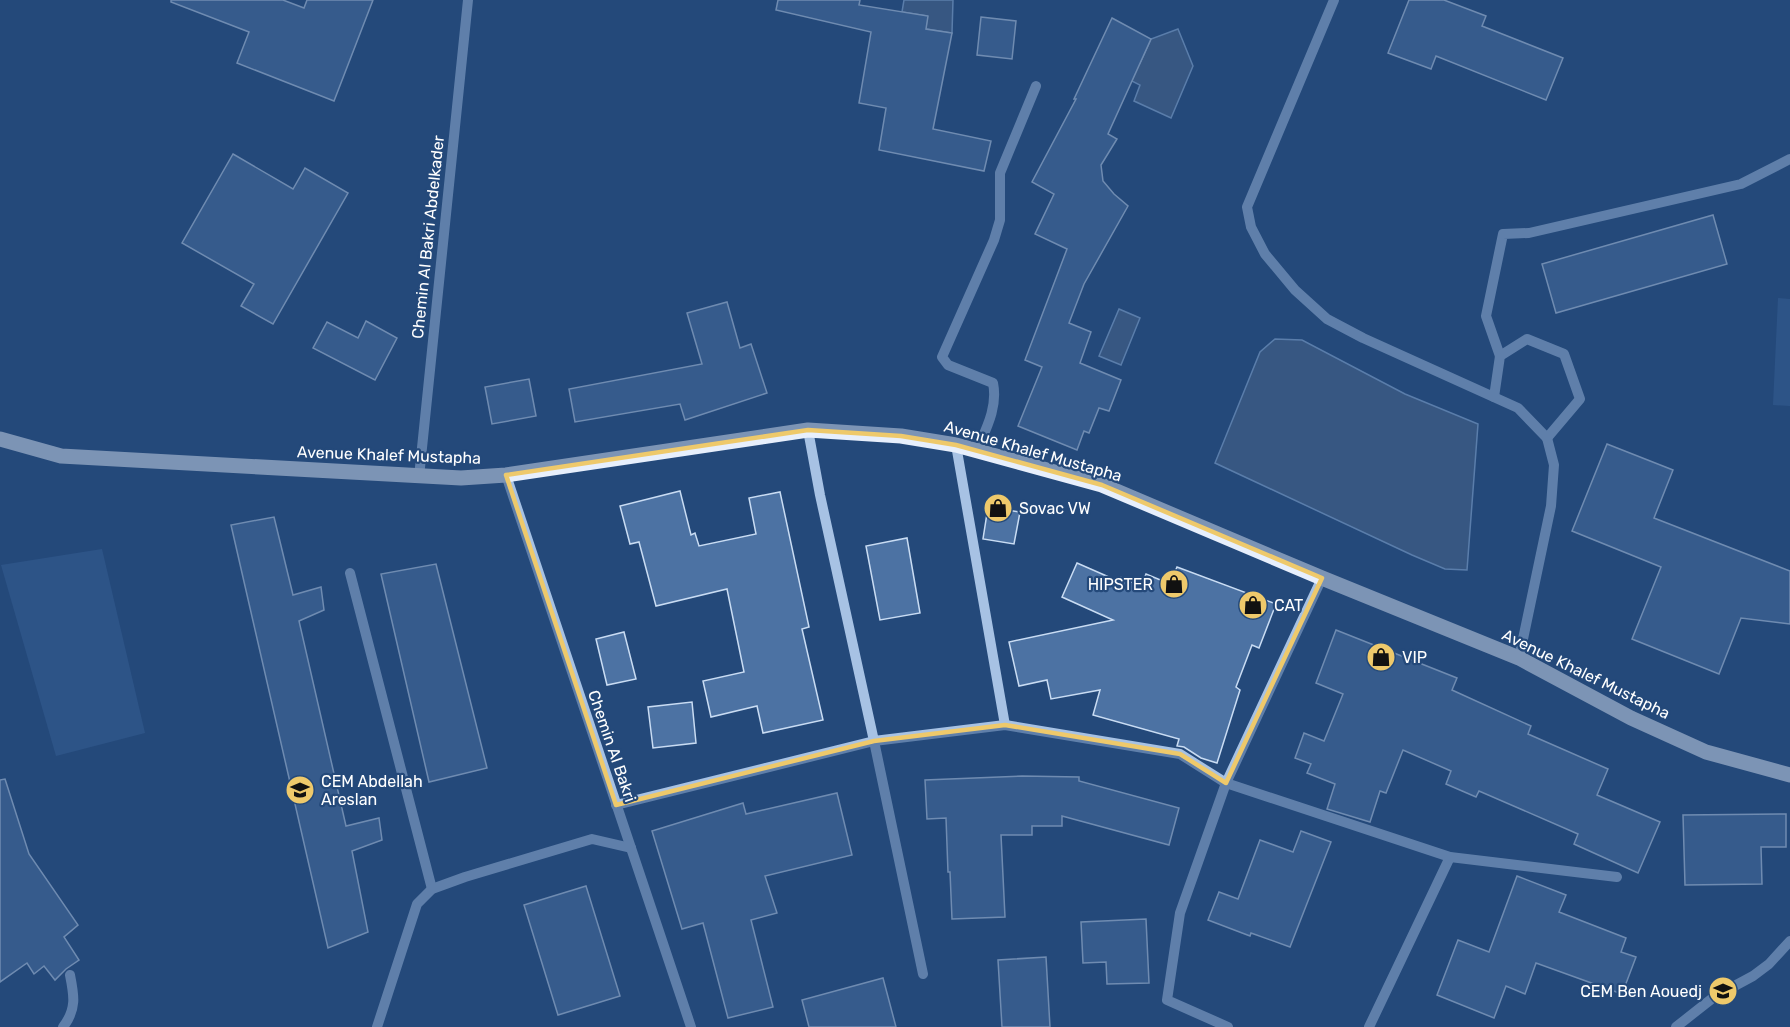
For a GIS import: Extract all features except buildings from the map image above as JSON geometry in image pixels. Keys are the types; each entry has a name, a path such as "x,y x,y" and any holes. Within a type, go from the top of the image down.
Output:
{"main road":[{"name":"Avenue Khalef Mustapha","path":"0,439 61,456 461,478 506,474 808,430 901,436 956,445 1102,485 1519,658 1631,718 1706,752 1790,775"}],"street":[{"name":"Chemin Al Bakri Abdelkader","path":"419,477 468,0"},
{"path":"1334,0 1247,207 1251,226 1265,254 1295,290 1327,319 1363,338 1518,408 1547,438 1554,465 1551,506 1519,658"},
{"path":"977,450 989,423 996,396 993,383 948,365 942,357 994,240 1000,220 999,172 1036,86"},
{"path":"1494,398 1500,356 1486,316 1503,234 1529,233 1741,184 1790,159"},
{"path":"1500,356 1527,339 1564,354 1580,399 1547,438"},
{"path":"808,430 923,974"},
{"path":"956,445 1005,725"},
{"name":"Chemin Al Bakri","path":"506,474 691,1027"},
{"path":"350,573 432,889"},
{"path":"1228,1027 1167,1000 1180,914 1226,783 1322,578"},
{"path":"616,805 874,741 1005,725 1180,754 1226,783 1450,857 1617,877"},
{"path":"377,1027 417,904 432,889 592,839 631,848"},
{"path":"1369,1027 1450,857"},
{"path":"1676,1027 1714,997 1753,976 1769,964 1790,941"},
{"path":"63,1027 70,1018 74,999 70,975"}],"highlighted area":[{"path":"808,430 901,436 956,445 1102,485 1322,578 1226,783 1180,754 1005,725 874,741 616,805 506,475"}],"shaded area":[{"path":"904,0 953,0 952,33 926,29 927,16 902,12"},
{"path":"1178,29 1193,66 1171,118 1134,101 1140,85 1114,72 1123,55 1140,63 1151,39"},
{"path":"1778,298 1790,299 1790,406 1773,405"},
{"path":"1119,309 1140,318 1121,365 1099,356"},
{"path":"1275,339 1302,340 1405,394 1478,424 1467,570 1445,569 1412,555 1215,463 1260,352"},
{"path":"102,549 145,733 56,756 1,565"}],"place":[{"name":"Sovac VW","path":"998,508"},
{"name":"HIPSTER","path":"1174,584"},
{"name":"CAT","path":"1253,605"},
{"name":"VIP","path":"1381,657"},
{"name":"CEM Abdellah Areslan","path":"300,790"},
{"name":"CEM Ben Aouedj","path":"1723,991"}]}
